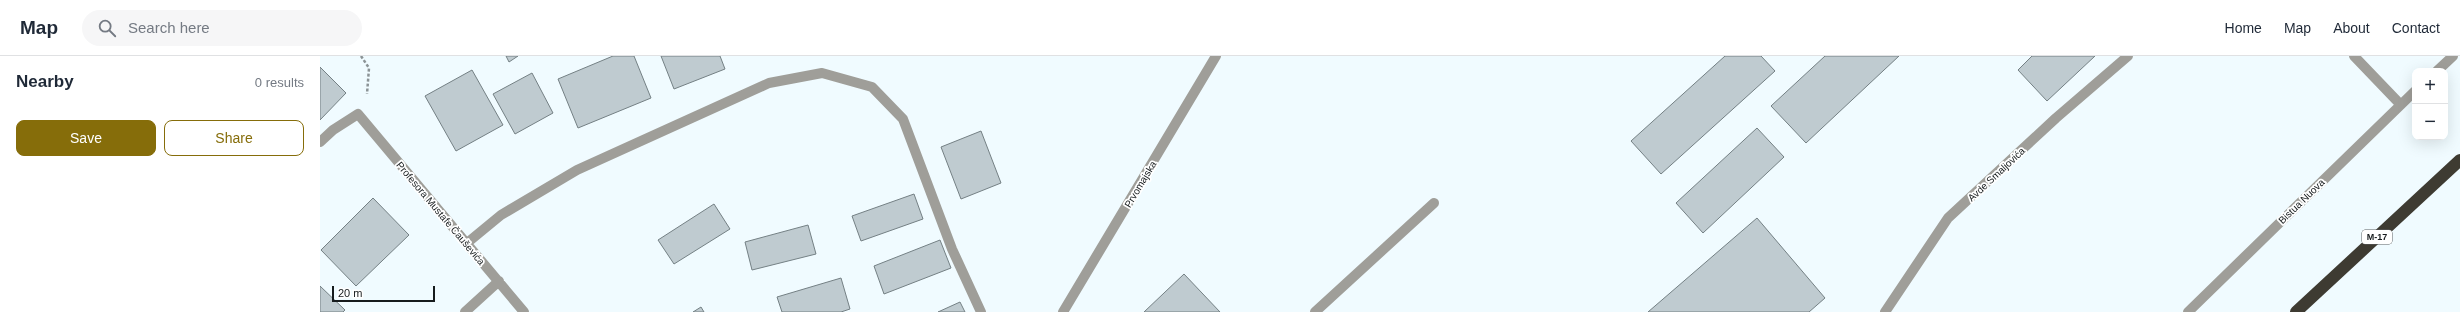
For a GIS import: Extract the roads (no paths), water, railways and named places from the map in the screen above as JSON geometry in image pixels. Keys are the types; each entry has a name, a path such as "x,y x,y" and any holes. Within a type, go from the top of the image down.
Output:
{"highway":[{"name":"M-17","path":"2296,312 2460,160"}],"street":[{"name":"Prvomajska","path":"1063,312 1216,56"},
{"name":"Avde Smaljovića","path":"1885,312 1948,218 2056,118 2128,56"},
{"path":"2354,56 2400,104"},
{"path":"2440,68 2453,56"},
{"path":"467,243 500,215 577,170 769,83 822,73 872,87 903,119 952,249 981,312"},
{"name":"Bistua Nuova","path":"2188,312 2412,94"},
{"name":"Profesora Mustafe Čauševića","path":"320,142 333,130 358,114 524,312"},
{"path":"1315,312 1434,203"},
{"path":"465,312 499,281"}]}
